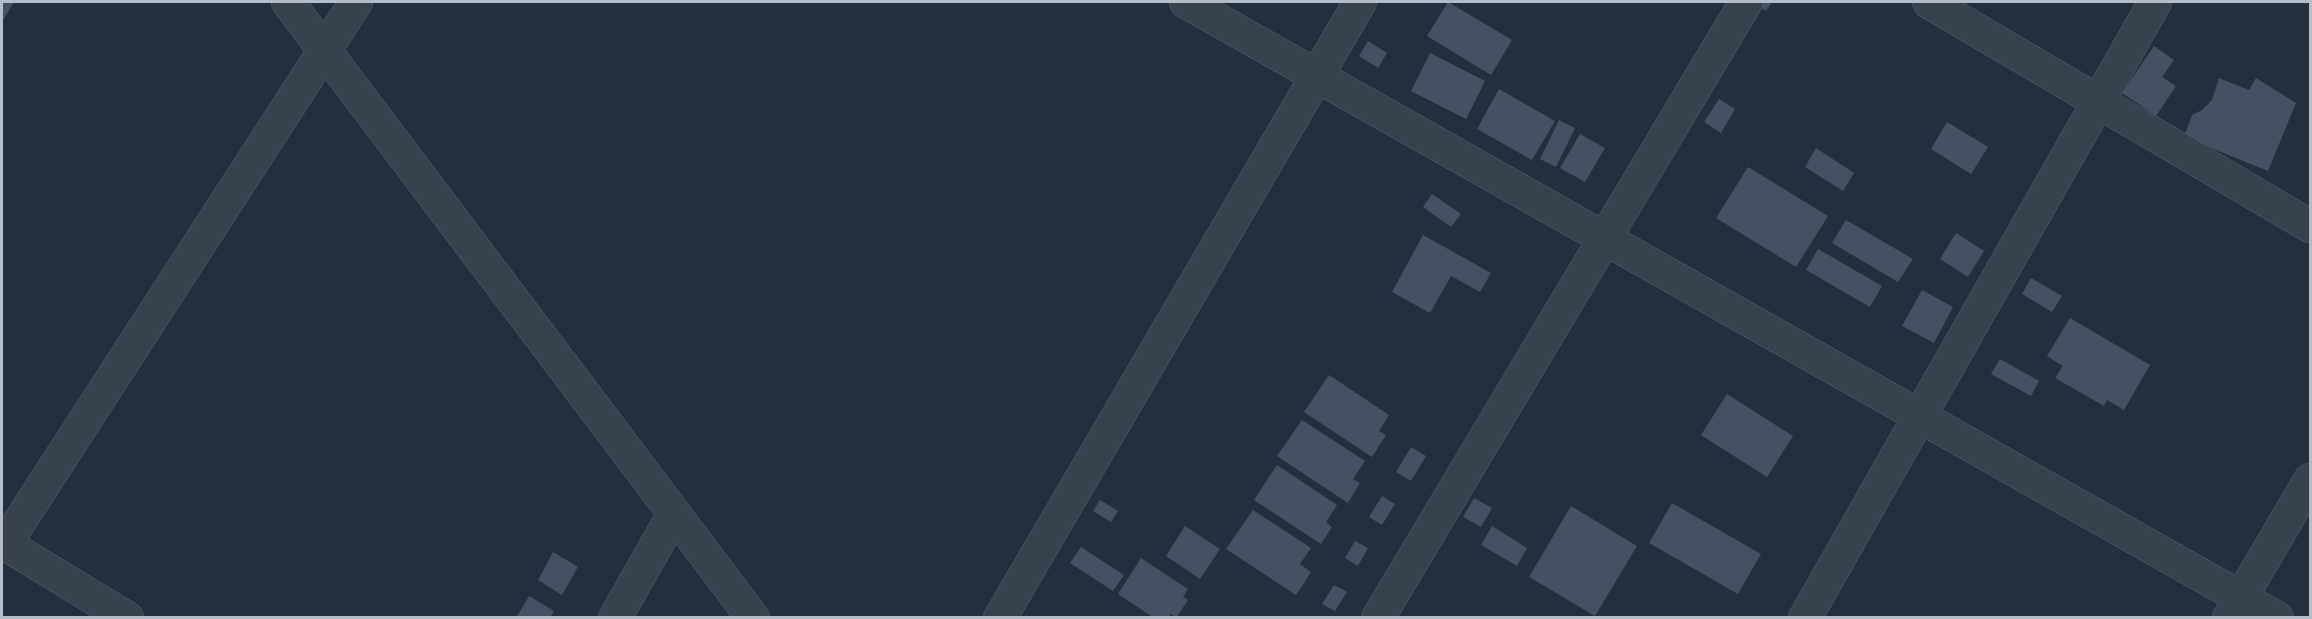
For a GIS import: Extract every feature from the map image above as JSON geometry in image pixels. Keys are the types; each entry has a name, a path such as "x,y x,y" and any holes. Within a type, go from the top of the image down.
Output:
{"street":[{"path":"288,2 753,618"},
{"path":"127,618 3,543 356,2"},
{"path":"1186,2 1919,416 2235,607 2277,618"},
{"path":"1000,618 1360,2"},
{"path":"1378,618 1746,2"},
{"path":"1929,2 2310,226"},
{"path":"1805,618 2155,2"},
{"path":"2235,607 2310,480"},
{"path":"615,618 674,514"}],"building":[{"path":"2,2 14,2 2,22"},
{"path":"1448,2 1512,40 1491,75 1427,36"},
{"path":"1754,2 1772,2 1766,11"},
{"path":"1368,41 1387,53 1378,68 1359,56"},
{"path":"2154,46 2174,60 2162,77 2176,86 2156,116 2122,93"},
{"path":"1430,53 1485,81 1466,119 1411,91"},
{"path":"2219,78 2249,90 2256,78 2296,103 2268,171 2184,137 2192,115 2202,110 2212,100"},
{"path":"1499,89 1555,121 1532,160 1477,129"},
{"path":"1719,99 1735,109 1721,133 1704,122"},
{"path":"1559,120 1575,128 1556,167 1540,159"},
{"path":"1947,122 1988,147 1971,174 1931,149"},
{"path":"1580,134 1605,148 1585,182 1560,168"},
{"path":"1816,148 1854,173 1843,191 1805,167"},
{"path":"1748,167 1828,216 1796,267 1716,218"},
{"path":"1432,194 1461,214 1451,227 1423,207"},
{"path":"1846,220 1913,259 1898,282 1832,243"},
{"path":"1956,233 1984,251 1968,277 1940,259"},
{"path":"1423,235 1491,273 1480,292 1451,276 1430,313 1392,292"},
{"path":"1818,249 1882,286 1870,307 1806,270"},
{"path":"2031,278 2062,296 2052,312 2022,294"},
{"path":"1922,290 1953,307 1934,343 1902,326"},
{"path":"2070,318 2150,365 2124,410 2107,400 2104,406 2055,378 2063,366 2047,356"},
{"path":"2000,359 2039,381 2031,396 1991,374"},
{"path":"1329,375 1389,415 1379,431 1386,435 1372,457 1304,412"},
{"path":"1727,394 1793,436 1767,477 1701,435"},
{"path":"1302,420 1365,461 1353,479 1360,483 1348,503 1277,456"},
{"path":"1411,447 1426,456 1411,481 1396,472"},
{"path":"1277,465 1337,505 1326,522 1332,527 1321,544 1254,500"},
{"path":"1382,496 1395,504 1382,525 1369,517"},
{"path":"1474,498 1492,508 1481,527 1463,517"},
{"path":"1100,500 1118,511 1111,522 1093,511"},
{"path":"1672,503 1761,554 1738,594 1649,543"},
{"path":"1571,506 1637,546 1595,616 1529,577"},
{"path":"1253,510 1311,548 1300,564 1311,572 1296,595 1226,549"},
{"path":"1185,526 1220,549 1200,579 1166,556"},
{"path":"1492,526 1527,548 1517,566 1481,545"},
{"path":"1355,541 1368,548 1358,566 1345,558"},
{"path":"1081,547 1124,575 1113,591 1070,563"},
{"path":"553,552 578,567 562,595 538,580"},
{"path":"1141,558 1188,589 1183,597 1188,600 1176,618 1171,614 1168,618 1154,618 1118,594"},
{"path":"1334,585 1347,592 1335,611 1322,604"},
{"path":"529,596 554,611 550,618 516,618"}]}
